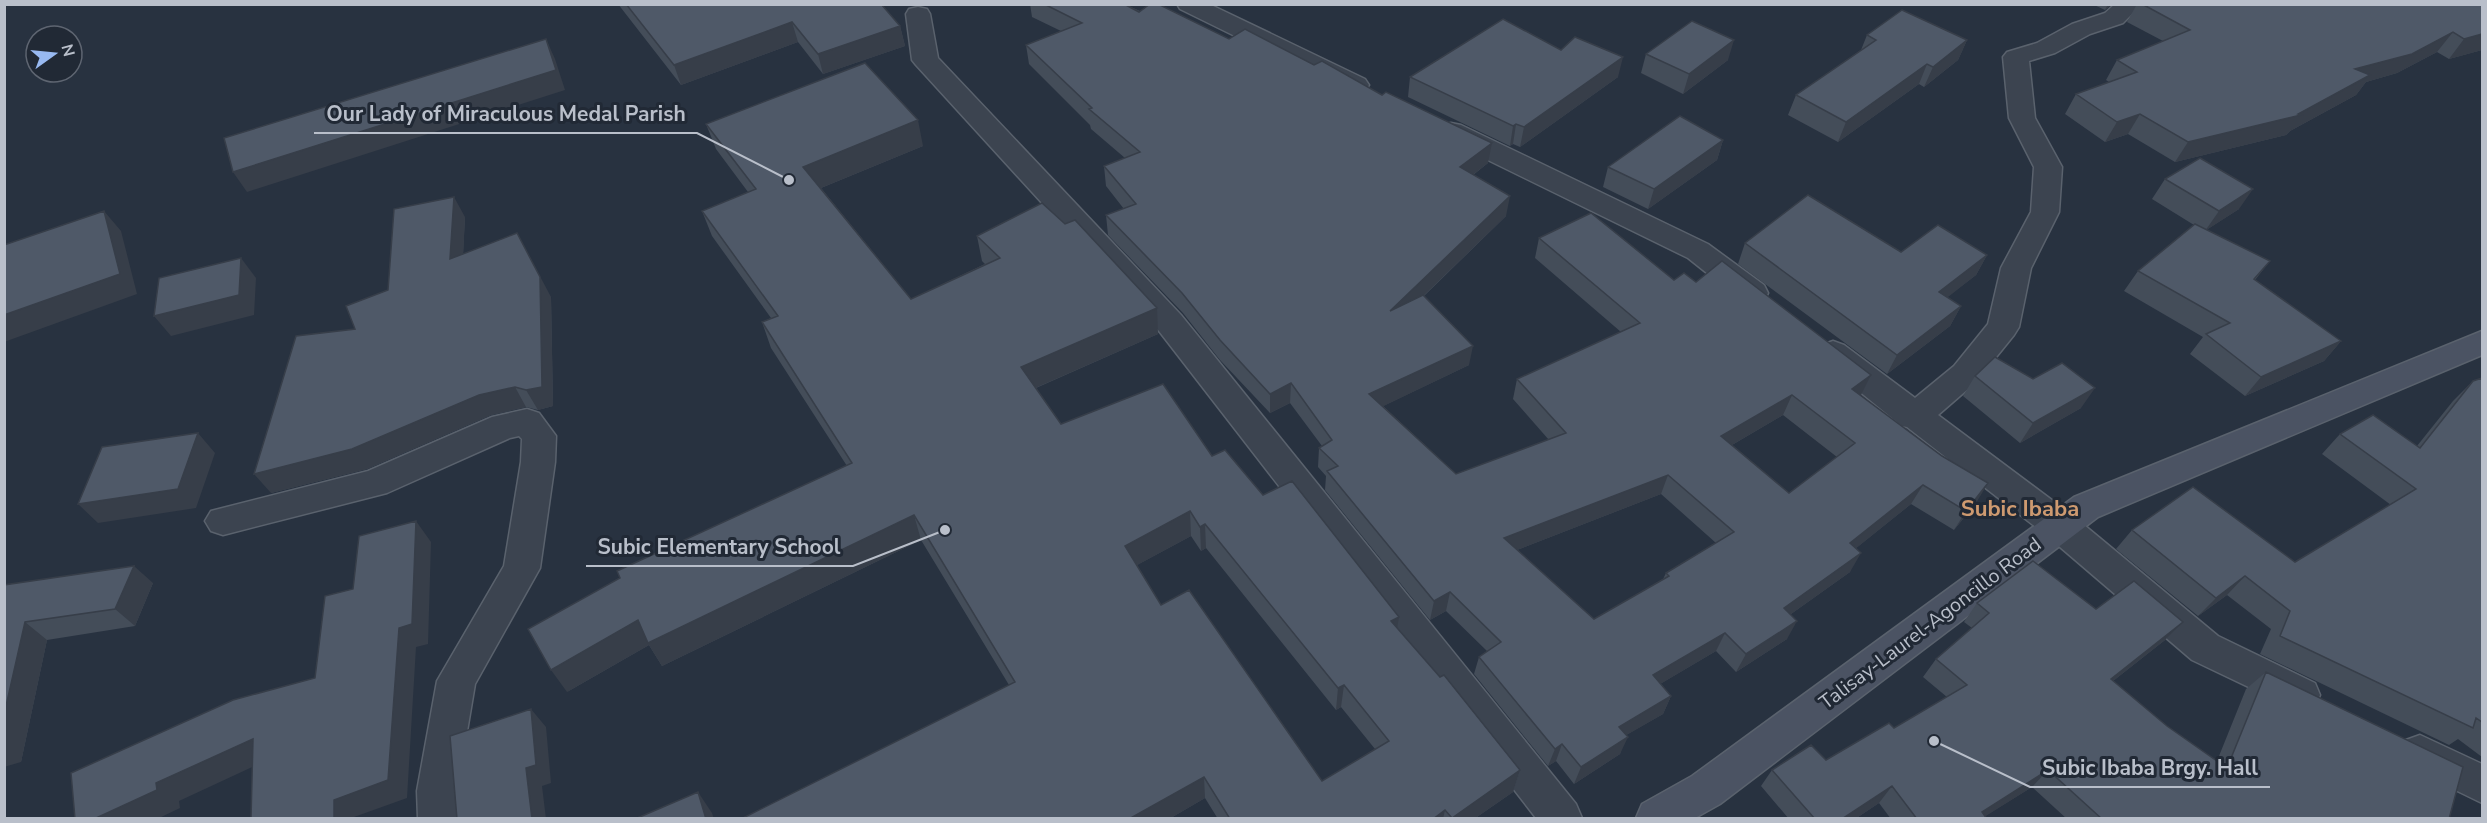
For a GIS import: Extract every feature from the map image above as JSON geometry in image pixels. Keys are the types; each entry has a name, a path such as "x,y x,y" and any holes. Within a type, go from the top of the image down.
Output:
{"main road":[{"name":"Talisay-Laurel-Agoncillo Road","path":"1657,819 1706,790 2086,507 2482,342"}],"street":[{"path":"1190,4 1384,99"},
{"path":"1914,417 1965,374 2003,327 2016,268 2045,213 2048,167 2022,118 2016,57 2046,48 2081,29 2115,18 2130,4"},
{"path":"926,8 925,60 1170,323 1561,819"},
{"path":"1426,119 1698,251 1774,309"},
{"path":"1812,338 2059,525 2205,648 2332,711"},
{"path":"223,522 375,483 504,426 527,422 538,436 538,462 522,568 456,681 437,791 439,819"},
{"path":"2396,742 2482,784"}],"building":[{"path":"626,4 881,4 900,26 818,54 792,22 674,65"},
{"path":"1044,4 1124,4 1139,12 1150,4 1158,4 1229,39 1245,29 1314,65 1322,61 1382,95 1386,92 1492,143 1460,167 1510,196 1390,311 1423,295 1473,346 1369,394 1456,474 1566,433 1517,379 1640,323 1539,238 1591,213 1674,280 1684,273 1696,282 1722,261 1871,375 1852,389 1942,456 1988,483 1966,511 1923,485 1850,543 1861,553 1784,608 1797,621 1746,654 1725,633 1653,675 1671,696 1619,727 1628,737 1581,767 1562,744 1555,749 1479,657 1501,642 1450,592 1434,601 1327,471 1338,466 1319,448 1332,440 1291,383 1270,394 1220,340 1182,293 1106,215 1136,204 1104,166 1140,152 1089,109 1092,108 1026,45 1082,23","holes":["1792,395 1855,443 1789,493 1721,436","1668,475 1734,532 1666,573 1669,576 1594,619 1504,538"]},
{"path":"2142,4 2482,4 2482,34 2464,39 2453,32 2412,54 2355,69 2370,75 2298,114 2301,115 2188,142 2140,114 2117,122 2076,94 2137,72 2117,60 2190,30"},
{"path":"1902,10 1967,40 1933,67 1927,64 1846,122 1796,95 1876,40 1867,35"},
{"path":"1503,19 1561,50 1575,37 1623,57 1524,127 1516,124 1513,126 1410,77"},
{"path":"1692,21 1734,40 1689,74 1646,54"},
{"path":"546,39 556,70 233,172 224,138"},
{"path":"865,63 918,120 803,167 911,299 1000,258 977,236 1042,203 1065,224 1075,220 1157,308 1021,367 1061,424 1163,384 1212,456 1225,450 1263,495 1292,481 1399,617 1391,621 1440,677 1444,675 1520,770 1452,818 1445,810 1433,819 1230,819 1204,777 1129,819 741,819 1015,682 914,515 648,643 638,620 551,670 528,629 620,578 617,571 852,463 762,322 778,316 702,211 756,189 706,124","holes":["1190,511 1200,527 1205,524 1338,688 1344,685 1389,741 1322,781 1189,590 1161,605 1125,546"]},
{"path":"1680,116 1723,140 1654,189 1608,167"},
{"path":"2200,158 2253,189 2219,211 2165,179"},
{"path":"1808,195 1901,252 1938,225 1987,255 1939,292 1961,306 1897,355 1745,243"},
{"path":"454,197 450,259 517,233 540,277 542,387 526,390 515,387 479,395 352,449 254,474 296,336 355,329 346,306 388,290 394,209"},
{"path":"104,211 120,274 4,315 4,245"},
{"path":"2195,224 2270,261 2254,279 2341,341 2261,377 2206,334 2230,323 2138,271"},
{"path":"241,258 239,295 154,316 159,278"},
{"path":"1995,357 2033,379 2062,363 2095,388 2033,423 1975,376"},
{"path":"2482,378 2482,722 2476,718 2473,728 2280,636 2290,611 2245,576 2216,598 2132,530 2193,487 2295,562 2416,489 2340,434 2373,415 2420,448 2473,381"},
{"path":"198,433 178,489 78,504 102,447"},
{"path":"416,521 412,624 399,628 388,780 334,800 334,819 251,819 253,739 156,783 157,790 94,819 75,819 71,773 233,700 315,678 325,596 353,589 359,536"},
{"path":"2033,561 2096,609 2134,581 2183,622 2111,679 2167,726 2227,768 2266,672 2463,767 2449,819 2102,819 2048,770 1982,812 1987,819 1917,819 1892,786 1842,819 1815,819 1772,770 1811,745 1826,760 1889,723 1894,728 1967,685 1936,659 1989,613 1977,603"},
{"path":"134,566 115,609 25,622 4,715 4,585"},
{"path":"531,709 536,765 526,768 532,819 457,819 450,736"},
{"path":"698,792 706,819 635,819"}],"place":[{"name":"Our Lady of Miraculous Medal Parish","path":"789,180"},
{"name":"Subic Elementary School","path":"945,530"},
{"name":"Subic Ibaba Brgy. Hall","path":"1934,741"}],"district":[{"name":"Subic Ibaba","path":"2020,508"}]}
